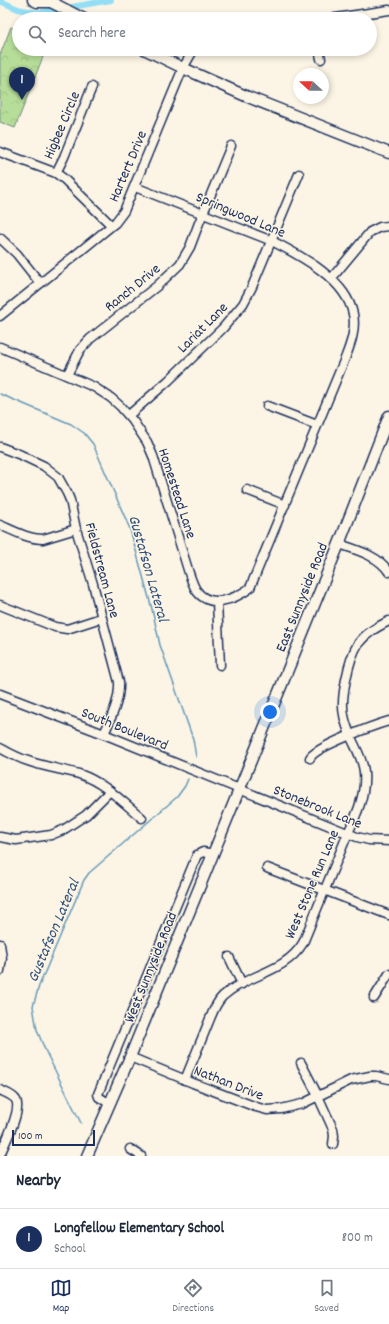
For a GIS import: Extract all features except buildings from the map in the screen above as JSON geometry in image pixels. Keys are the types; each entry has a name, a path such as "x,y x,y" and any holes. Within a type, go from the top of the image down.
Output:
{"main road":[{"path":"33,0 37,2 48,1 70,12"},
{"path":"158,56 248,97 389,153"},
{"name":"East Sunnyside Road","path":"238,789 339,544 389,416"},
{"name":"West Sunnyside Road","path":"87,1156 130,1057 238,789"}],"street":[{"path":"376,12 389,10"},
{"name":"Hartert Drive","path":"0,316 115,223 124,211 183,68 190,56"},
{"name":"Higbee Circle","path":"56,173 64,157 92,87"},
{"name":"Ranch Drive","path":"67,375 80,350 90,338 157,286 180,264 190,247 231,146"},
{"path":"0,152 56,173 64,179 111,226"},
{"name":"Lariat Lane","path":"129,416 168,381 235,316 252,287 299,174"},
{"name":"Springwood Lane","path":"135,187 272,241 291,251 311,263 331,279 347,298 353,314 354,328 352,340 346,356 250,588 240,596 214,602"},
{"path":"331,279 370,232 380,227 389,226"},
{"path":"0,238 17,254 40,284"},
{"name":"Homestead Lane","path":"0,347 94,387 111,398 129,416 147,442 153,456 195,589 203,597 214,602"},
{"path":"267,406 317,425"},
{"name":"Fieldstream Lane","path":"0,446 36,461 44,466 58,477 70,500 76,529 119,682 120,690 104,734"},
{"path":"247,490 285,505"},
{"path":"0,526 39,539 76,529"},
{"path":"339,544 375,558 389,572"},
{"path":"214,602 220,665"},
{"path":"0,605 55,627 64,629 101,618"},
{"name":"West Stone Run Lane","path":"185,1080 212,1014 221,998 230,990 278,966 295,954 303,943 355,818 363,793 364,770 360,755 350,735 343,714 342,694 357,645 364,637 376,628 389,621"},
{"name":"South Boulevard","path":"0,694 104,734 238,789"},
{"path":"310,758 316,751 350,735 389,721"},
{"path":"0,748 28,761 79,774 94,780 110,791 142,818"},
{"name":"Stonebrook Lane","path":"238,789 348,833 369,840 389,841"},
{"path":"0,837 16,840 51,835 64,830 86,815 110,791"},
{"path":"110,1104 99,1097 98,1094 197,855 203,852 213,854"},
{"path":"268,868 389,915"},
{"path":"0,944 2,958 0,970"},
{"path":"229,958 242,984"},
{"path":"374,998 389,974"},
{"name":"Nathan Drive","path":"130,1057 256,1108 267,1110 293,1106 351,1080 370,1076 389,1079"},
{"path":"301,1063 333,1129 333,1144"},
{"path":"0,1090 9,1094 16,1100 18,1106 15,1118 0,1155"},
{"path":"130,1149 141,1156"}],"green space":[{"path":"11,27 12,56 43,56 15,128 0,122 0,55"}],"waterway":[{"path":"44,12 111,0"},
{"path":"0,1 18,9 33,12"},
{"name":"Gustafson Lateral","path":"0,394 71,424 84,433 93,444 130,529 152,609 160,645 193,739 196,757"},
{"name":"Gustafson Lateral","path":"81,1123 45,1050 37,1030 33,1006 39,986 84,880 89,873 177,797 188,779"}],"place":[{"name":"Longfellow Elementary School","path":"22,100"}]}
